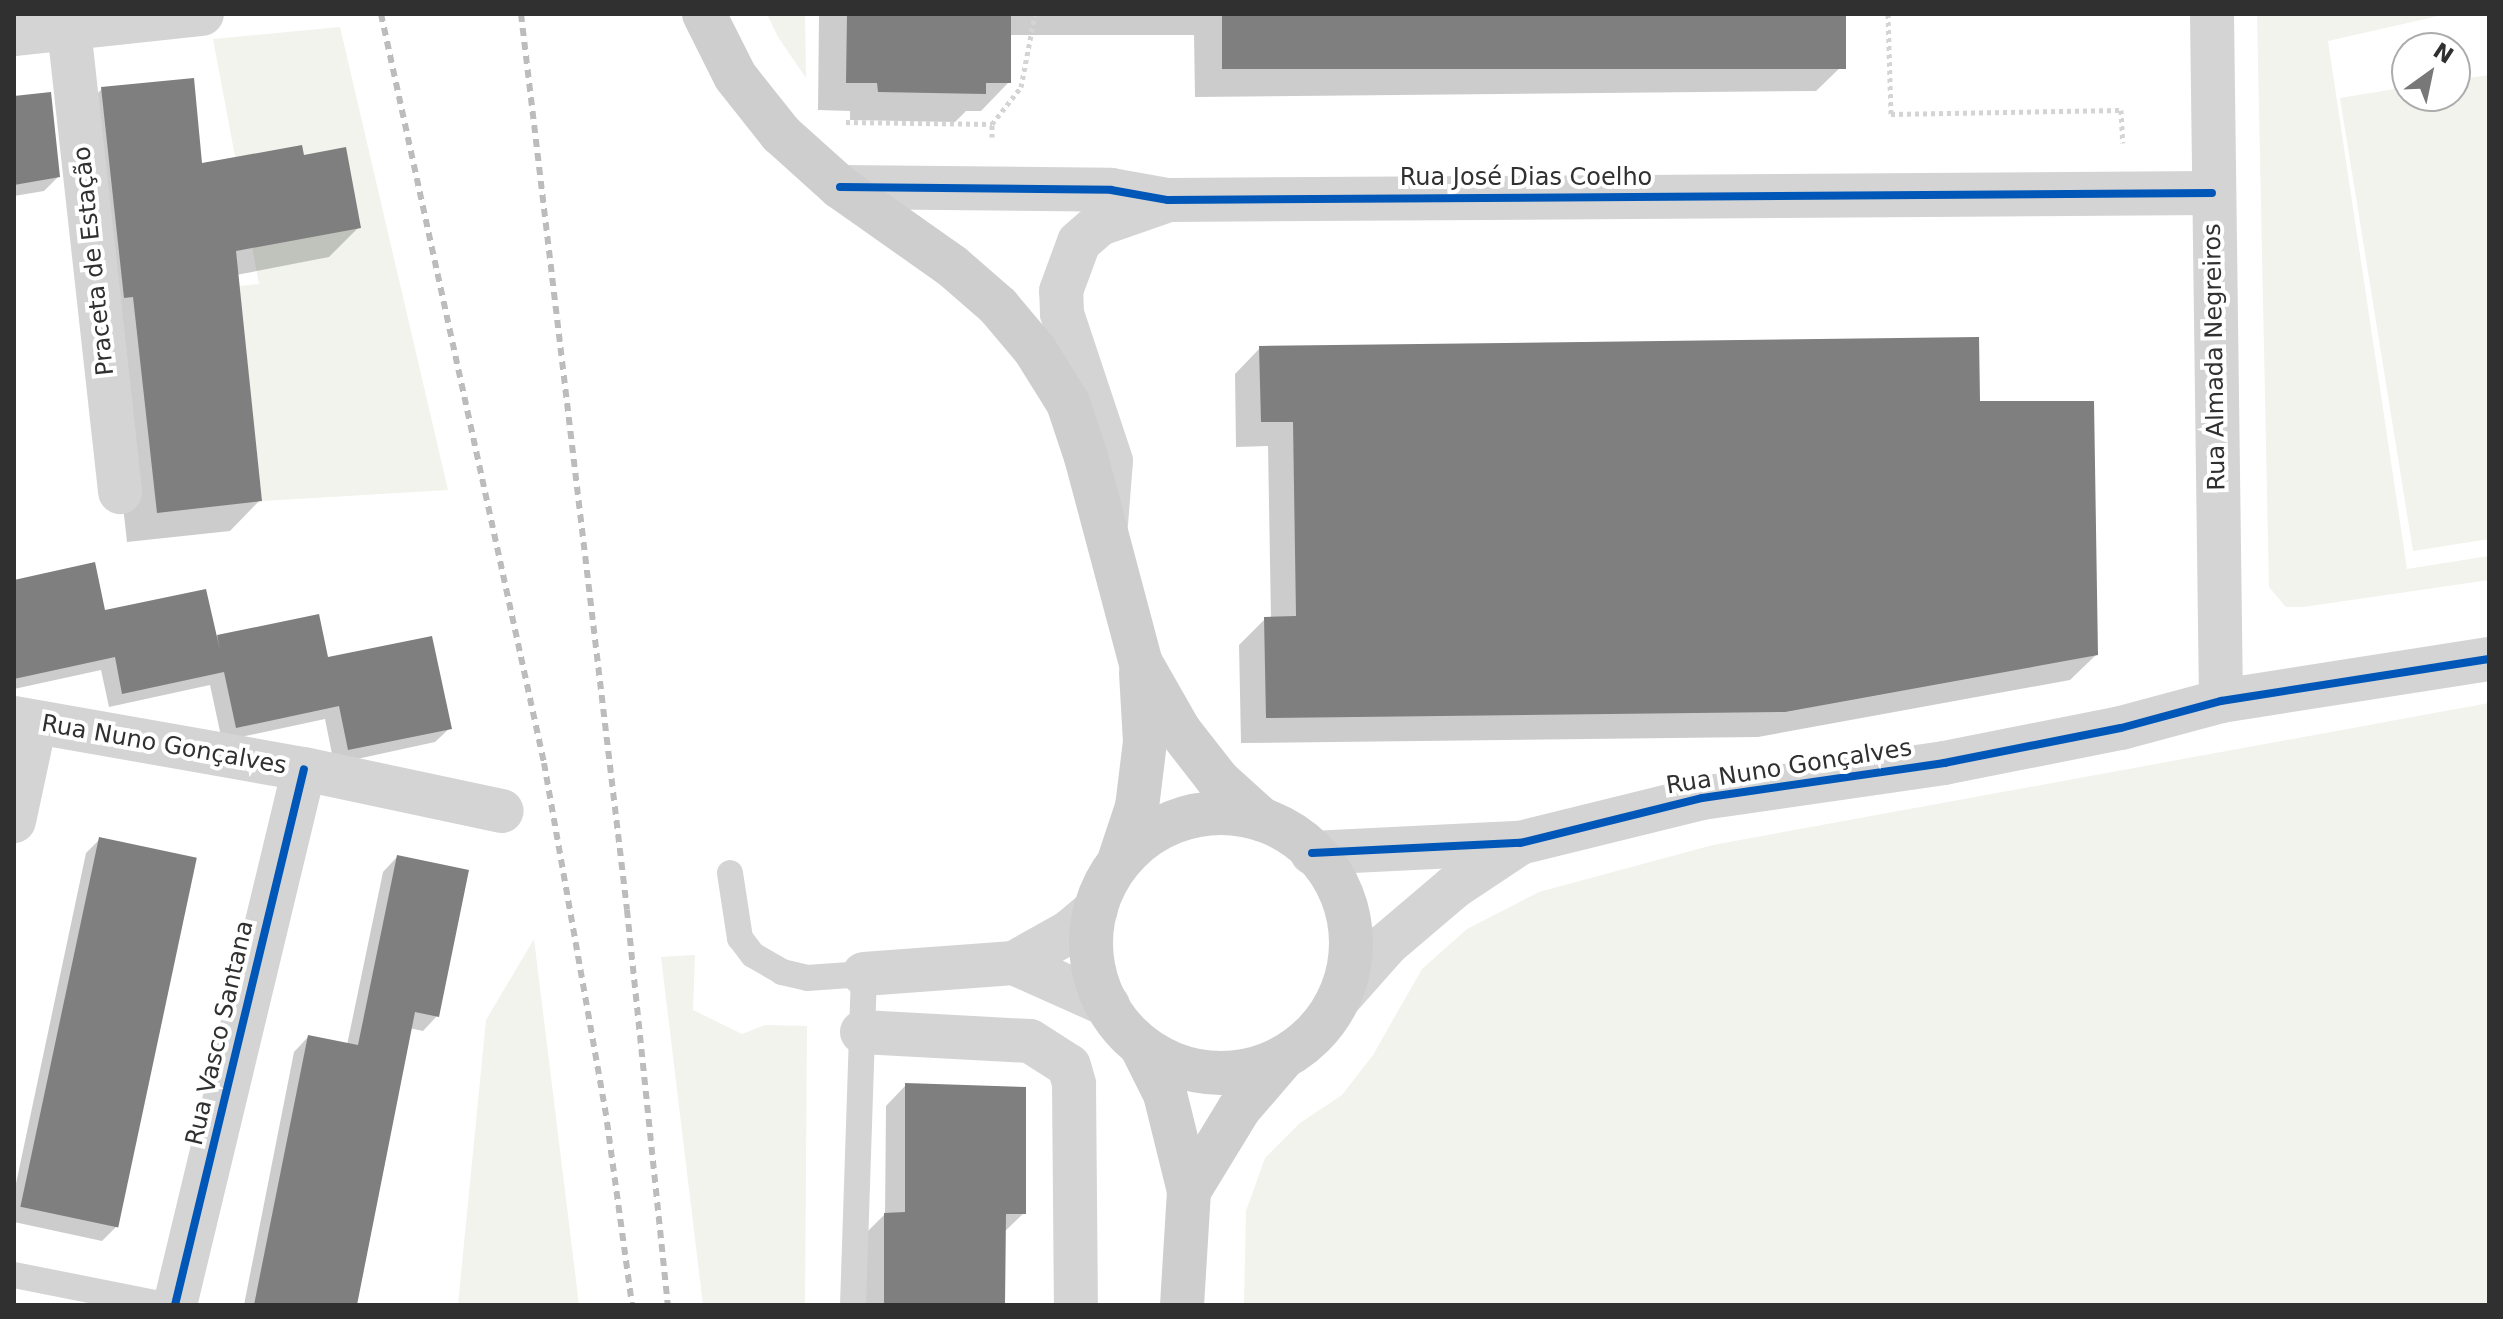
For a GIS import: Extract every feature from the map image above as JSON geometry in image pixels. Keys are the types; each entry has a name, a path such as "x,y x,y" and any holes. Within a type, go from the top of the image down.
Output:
{"street":[{"path":"14,34 202,14"},
{"path":"704,14 735,76 781,134 840,187 952,266 998,306 1035,350 1068,403 1106,526 1141,663 1145,742 1137,807 1120,858 1103,885 1090,928 1096,983 1108,1005 1142,1048 1165,1094 1189,1191 1182,1305"},
{"name":"Rua Almada Negreiros","path":"2212,14 2221,701"},
{"name":"Praceta de Estação","path":"69,29 120,492"},
{"name":"Rua José Dias Coelho","path":"840,187 1111,190 1168,200 2212,193"},
{"name":"Rua José Dias Coelho","path":"1106,526 1111,461 1062,314 1061,291 1079,242 1100,224 1168,200"},
{"name":"Rua Nuno Gonçalves","path":"1312,853 1520,843 1702,798 1944,763 2121,728 2221,701 2489,659"},
{"path":"1141,663 1179,730 1218,780 1260,818 1301,839 1335,878 1351,915 1352,952 1341,996 1316,1034 1282,1059 1232,1119 1189,1191"},
{"path":"14,821 24,720"},
{"name":"Rua Nuno Gonçalves","path":"24,720 304,769 502,811"},
{"name":"Rua Vasco Santana","path":"175,1305 304,769"},
{"path":"1120,858 1181,817 1215,812 1260,818"},
{"name":"Rua Nuno Gonçalves","path":"1341,996 1387,944 1454,887 1520,843"},
{"path":"864,974 1014,963 1069,932 1096,909"},
{"path":"1014,963 1108,1005"},
{"path":"862,1032 1030,1041 1069,1066 1074,1084 1076,1305"},
{"path":"1142,1048 1199,1072 1239,1073 1282,1059"}],"lane":[{"path":"730,873 740,938 753,955 782,972 807,978 864,974 853,1305"},
{"path":"14,1275 165,1305"}],"path":[{"path":"993,190 992,124 1021,87 1035,14"},
{"path":"1888,14 1891,114 2121,110 2126,193"},
{"path":"834,121 992,124"}],"shaded area":[{"path":"767,14 805,14 806,78 778,37"},
{"path":"2257,14 2447,14 2328,41 2407,569 2489,556 2489,580 2303,607 2286,607 2269,587"},
{"path":"340,27 448,490 262,501 239,286 259,284 213,39"},
{"path":"2489,75 2489,539 2413,551 2340,98 2391,90 2391,112 2471,112 2471,78"},
{"path":"2489,703 2489,1305 1244,1305 1246,1211 1265,1158 1300,1123 1342,1095 1373,1055 1422,969 1467,929 1539,892 1713,845"},
{"path":"534,939 579,1305 458,1305 486,1020"},
{"path":"695,955 693,1010 742,1034 765,1025 807,1026 805,1305 703,1305 661,957"}],"building":[{"path":"847,14 1011,14 1011,83 986,83 986,94 878,92 877,83 846,83"},
{"path":"1222,14 1846,14 1846,69 1222,69"},
{"path":"194,78 202,163 302,145 304,155 346,147 361,228 236,251 262,501 157,513 133,297 124,298 101,87"},
{"path":"51,92 60,177 14,185 14,96"},
{"path":"1979,337 1980,401 2094,401 2098,655 1785,712 1266,718 1264,617 1296,616 1293,422 1261,422 1259,346"},
{"path":"95,562 105,610 206,589 220,650 217,635 319,614 328,657 432,636 452,729 348,750 339,706 236,728 224,672 122,694 115,657 14,679 14,580"},
{"path":"99,837 197,858 118,1228 20,1207"},
{"path":"397,855 469,870 439,1017 415,1012 357,1305 254,1305 308,1035 358,1045"},
{"path":"905,1083 1026,1087 1026,1214 1006,1214 1005,1305 884,1305 884,1213 905,1212"}],"railway":[{"path":"381,14 544,763 607,1122 632,1305"},
{"path":"521,14 627,910 668,1305"}],"cycle path":[{"path":"840,187 1111,190 1168,200 2212,193"},
{"path":"1312,853 1520,843 1702,798 1944,763 2121,728 2221,701 2489,659"},
{"path":"175,1305 304,769"}]}
